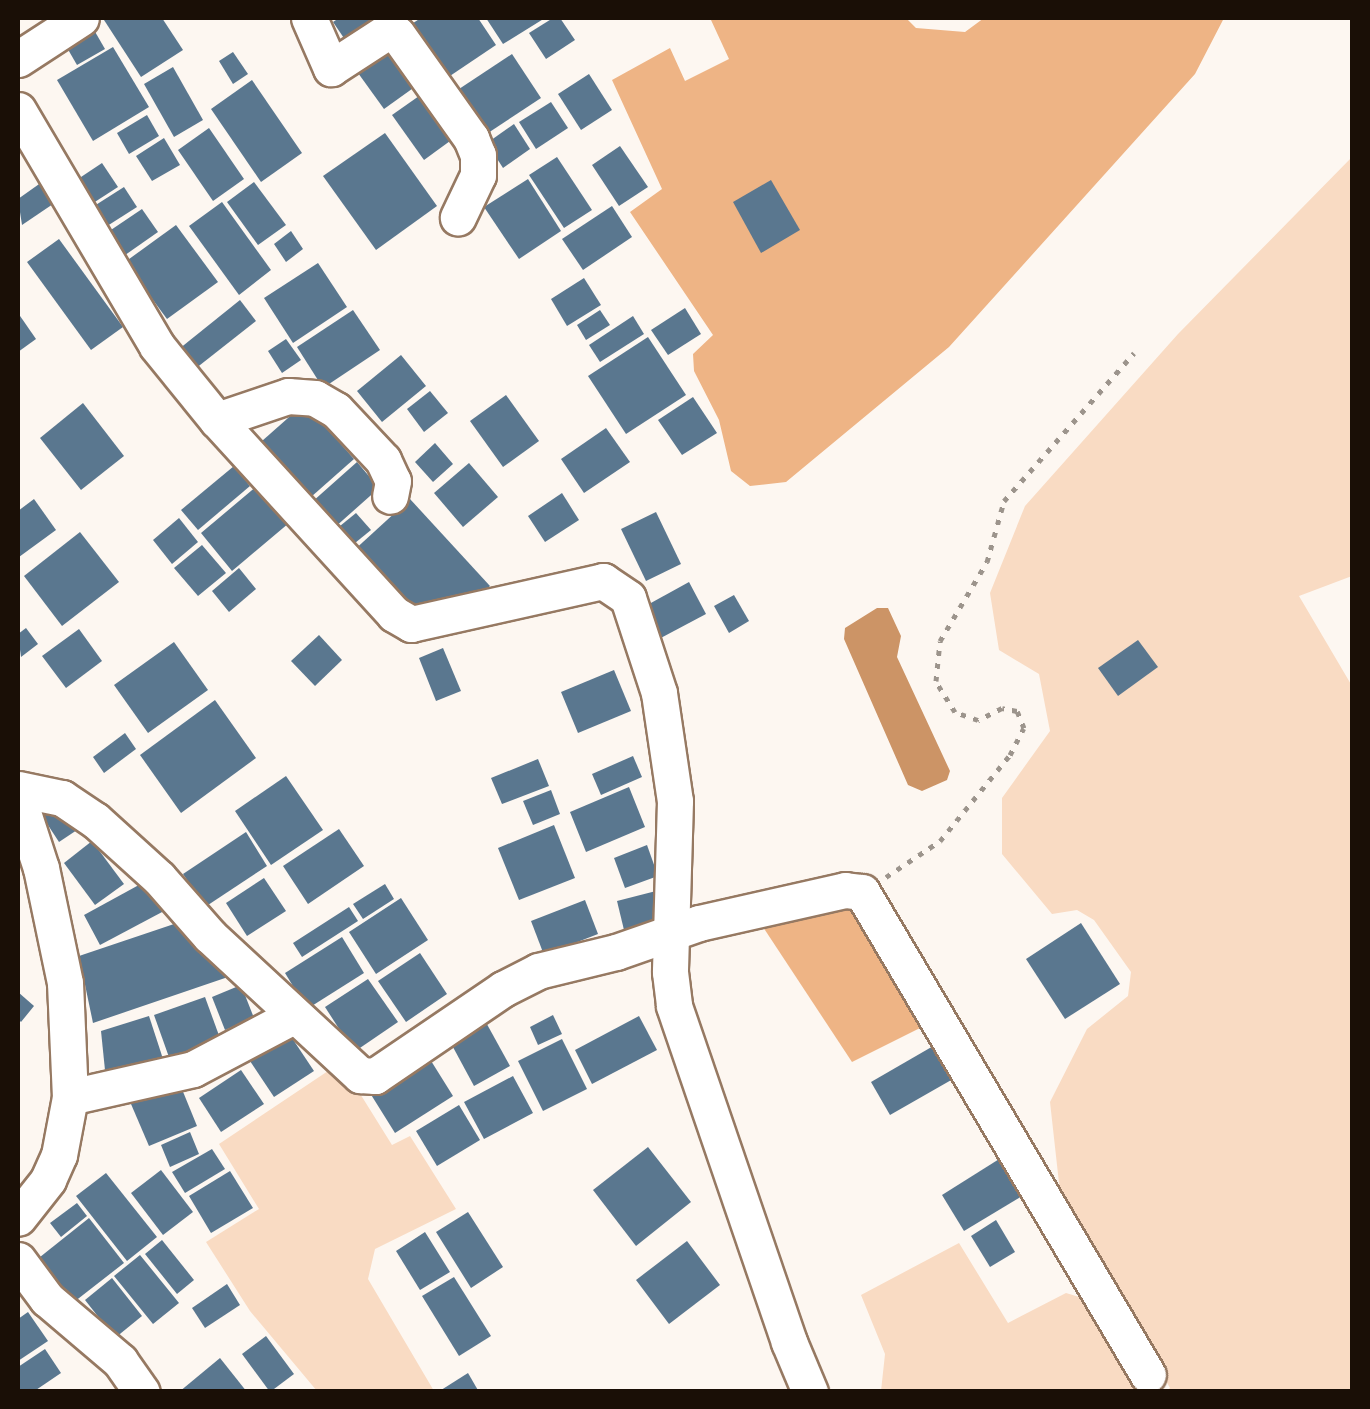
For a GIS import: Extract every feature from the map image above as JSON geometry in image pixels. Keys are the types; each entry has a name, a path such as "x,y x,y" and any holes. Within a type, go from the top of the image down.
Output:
{"street":[{"path":"309,18 331,68 388,31 397,34 471,138 478,155 478,175 458,217"},
{"path":"18,59 71,20"},
{"path":"18,110 157,346 218,420 394,614 410,624 603,581 628,598 659,693 675,802 670,972 674,1006 788,1342 810,1392"},
{"path":"218,420 288,396 315,398 336,410 383,460 393,481 390,496"},
{"path":"23,1202 59,1155 70,1097 66,983 26,856 18,793 62,798 95,820 360,1075 375,1076 502,989 538,971 672,932 845,890 862,892 872,902 1148,1375"},
{"path":"70,1097 193,1069 295,1015"},
{"path":"18,1260 47,1298 120,1362 142,1392"}],"path":[{"path":"862,892 940,841 1010,755 1024,728 1018,712 1002,708 978,720 955,712 936,681 940,641 987,562 1004,501 1134,353"}],"shaded area":[{"path":"906,18 916,28 965,32 984,18 1224,18 1195,74 949,347 786,482 750,486 731,471 719,420 694,371 693,354 713,335 630,212 662,189 612,80 670,48 685,81 729,59 711,20"},
{"path":"1352,157 1352,576 1299,596 1352,686 1352,1391 1166,1391 1170,1388 1060,1192 1050,1102 1087,1029 1128,996 1131,972 1094,920 1077,910 1052,914 1002,854 1002,798 1050,731 1039,674 999,650 990,593 1025,506 1178,334"},
{"path":"877,608 888,608 901,636 897,657 950,771 947,780 922,791 908,785 844,639 845,628"},
{"path":"841,903 860,912 924,1026 852,1062 763,927"},
{"path":"331,1069 359,1092 392,1145 410,1136 456,1209 375,1249 368,1279 434,1391 317,1391 250,1311 206,1242 259,1209 219,1144"},
{"path":"959,1243 1008,1323 1066,1293 1089,1300 1145,1391 881,1391 885,1354 861,1295"}],"building":[{"path":"162,18 183,50 141,77 104,20"},
{"path":"339,18 380,18 350,47 333,22"},
{"path":"421,18 478,18 496,45 438,84 402,30"},
{"path":"486,18 545,18 503,44"},
{"path":"553,18 560,18 575,40 546,59 529,33"},
{"path":"94,30 105,49 77,65 66,46"},
{"path":"393,38 423,81 384,109 353,66"},
{"path":"113,47 149,107 93,141 57,80"},
{"path":"233,52 248,74 233,84 219,61"},
{"path":"512,54 541,98 485,135 456,91"},
{"path":"173,67 203,120 174,137 144,84"},
{"path":"589,74 612,110 581,130 558,94"},
{"path":"252,80 302,153 261,182 211,109"},
{"path":"429,89 461,133 424,160 392,115"},
{"path":"551,102 568,128 536,149 519,122"},
{"path":"147,115 159,136 129,154 117,133"},
{"path":"514,124 530,149 503,168 487,143"},
{"path":"209,128 244,179 213,201 178,150"},
{"path":"385,133 437,206 376,250 323,176"},
{"path":"164,138 180,165 152,181 136,156"},
{"path":"620,146 648,187 619,206 592,165"},
{"path":"557,157 592,210 564,228 529,175"},
{"path":"102,163 118,187 87,207 72,183"},
{"path":"528,179 561,231 519,259 484,207"},
{"path":"771,180 800,230 761,253 733,202"},
{"path":"42,182 56,202 22,225 18,199"},
{"path":"254,182 286,225 258,245 227,202"},
{"path":"124,187 137,207 104,228 91,208"},
{"path":"222,202 271,270 239,295 189,226"},
{"path":"612,206 632,237 583,270 562,239"},
{"path":"142,209 158,232 118,260 102,236"},
{"path":"176,225 218,282 167,319 125,262"},
{"path":"291,231 303,249 286,262 274,244"},
{"path":"59,239 123,327 91,350 27,262"},
{"path":"318,263 347,307 293,343 264,298"},
{"path":"584,278 601,305 567,326 551,299"},
{"path":"240,300 256,321 195,369 179,349"},
{"path":"685,308 701,334 668,355 651,330"},
{"path":"353,310 380,350 323,388 297,347"},
{"path":"600,310 610,325 586,340 577,325"},
{"path":"18,313 36,339 18,352"},
{"path":"633,316 644,334 600,362 589,345"},
{"path":"648,337 686,395 626,434 588,376"},
{"path":"286,339 301,360 282,373 268,351"},
{"path":"401,355 426,386 382,422 357,391"},
{"path":"430,391 448,413 424,432 407,409"},
{"path":"506,395 539,441 503,467 470,421"},
{"path":"693,397 717,433 682,455 658,420"},
{"path":"83,403 124,456 81,490 40,438"},
{"path":"305,403 354,459 311,497 262,441"},
{"path":"606,428 630,462 584,493 561,459"},
{"path":"435,443 453,464 433,482 415,462"},
{"path":"357,462 379,488 334,528 312,502"},
{"path":"469,463 498,497 463,527 434,493"},
{"path":"234,466 250,486 198,530 181,510"},
{"path":"257,486 289,523 232,571 201,533"},
{"path":"562,493 579,520 545,542 528,516"},
{"path":"34,499 56,530 19,557 18,511"},
{"path":"410,499 490,586 478,597 407,614 351,553"},
{"path":"656,512 681,564 646,581 621,529"},
{"path":"356,513 371,530 355,543 340,526"},
{"path":"179,518 198,542 172,564 153,540"},
{"path":"80,532 119,582 62,626 24,576"},
{"path":"202,545 226,573 198,596 174,568"},
{"path":"239,568 256,589 229,612 212,591"},
{"path":"689,582 706,614 657,640 640,609"},
{"path":"734,595 749,621 729,633 714,606"},
{"path":"26,628 38,644 21,657 18,634"},
{"path":"79,629 102,661 66,688 42,656"},
{"path":"319,635 342,660 315,686 291,661"},
{"path":"1138,640 1158,667 1118,696 1098,668"},
{"path":"174,642 208,690 148,733 114,685"},
{"path":"443,648 461,691 436,701 419,658"},
{"path":"614,670 631,711 578,733 561,692"},
{"path":"215,700 256,758 181,813 140,755"},
{"path":"125,733 136,749 104,773 93,757"},
{"path":"633,756 642,777 601,795 592,774"},
{"path":"538,759 549,786 502,804 491,778"},
{"path":"286,776 323,830 271,865 235,811"},
{"path":"629,787 645,827 586,852 570,812"},
{"path":"551,790 560,814 533,825 523,801"},
{"path":"59,804 77,830 59,842 42,816"},
{"path":"554,825 575,878 519,900 498,848"},
{"path":"339,829 364,866 308,904 283,866"},
{"path":"246,832 267,866 205,907 183,874"},
{"path":"92,841 124,884 95,905 64,863"},
{"path":"647,845 658,876 625,888 614,858"},
{"path":"264,878 286,911 247,936 226,903"},
{"path":"148,880 164,911 100,945 84,915"},
{"path":"385,884 394,899 363,919 353,904"},
{"path":"656,891 663,920 624,930 617,901"},
{"path":"401,898 428,940 376,974 349,932"},
{"path":"585,900 598,934 544,955 531,921"},
{"path":"349,907 358,921 302,957 293,943"},
{"path":"180,922 228,977 93,1023 79,956"},
{"path":"1081,923 1120,984 1065,1019 1026,959"},
{"path":"342,937 364,973 307,1009 285,973"},
{"path":"420,953 447,994 406,1022 378,981"},
{"path":"368,979 398,1022 354,1052 325,1007"},
{"path":"241,985 254,1018 225,1030 212,997"},
{"path":"18,992 34,1006 21,1022 18,1019"},
{"path":"205,997 221,1041 170,1060 154,1015"},
{"path":"553,1015 562,1034 538,1045 530,1027"},
{"path":"149,1016 164,1062 106,1080 101,1031"},
{"path":"639,1016 657,1050 592,1084 575,1050"},
{"path":"483,1017 510,1066 474,1086 447,1036"},
{"path":"286,1029 314,1071 274,1097 246,1055"},
{"path":"562,1039 587,1089 543,1111 518,1061"},
{"path":"935,1045 953,1079 890,1115 871,1082"},
{"path":"428,1056 453,1096 395,1133 370,1093"},
{"path":"241,1070 264,1104 221,1132 199,1098"},
{"path":"513,1076 533,1113 484,1139 464,1102"},
{"path":"177,1077 197,1126 149,1146 128,1097"},
{"path":"459,1105 480,1140 437,1166 416,1131"},
{"path":"190,1132 199,1154 170,1167 161,1145"},
{"path":"648,1147 691,1202 636,1246 593,1190"},
{"path":"212,1149 225,1169 185,1193 172,1172"},
{"path":"1004,1156 1027,1193 964,1231 942,1195"},
{"path":"161,1170 193,1212 163,1235 131,1193"},
{"path":"230,1171 253,1208 211,1233 189,1196"},
{"path":"106,1173 157,1237 127,1261 76,1196"},
{"path":"77,1203 87,1216 61,1237 50,1223"},
{"path":"468,1212 503,1267 471,1288 436,1232"},
{"path":"89,1218 124,1263 65,1309 30,1265"},
{"path":"996,1220 1015,1252 990,1267 971,1236"},
{"path":"425,1232 450,1272 420,1290 396,1251"},
{"path":"162,1240 194,1280 177,1294 145,1254"},
{"path":"687,1241 720,1285 669,1324 636,1280"},
{"path":"140,1255 179,1303 153,1324 114,1276"},
{"path":"454,1277 491,1336 459,1356 422,1296"},
{"path":"112,1278 142,1316 115,1338 85,1300"},
{"path":"227,1284 240,1305 205,1328 192,1308"},
{"path":"28,1312 48,1341 18,1361 18,1319"},
{"path":"266,1336 294,1374 270,1392 242,1354"},
{"path":"45,1349 61,1373 33,1392 18,1392 18,1367"},
{"path":"220,1358 247,1392 179,1392"},
{"path":"468,1373 479,1392 438,1392"}]}
